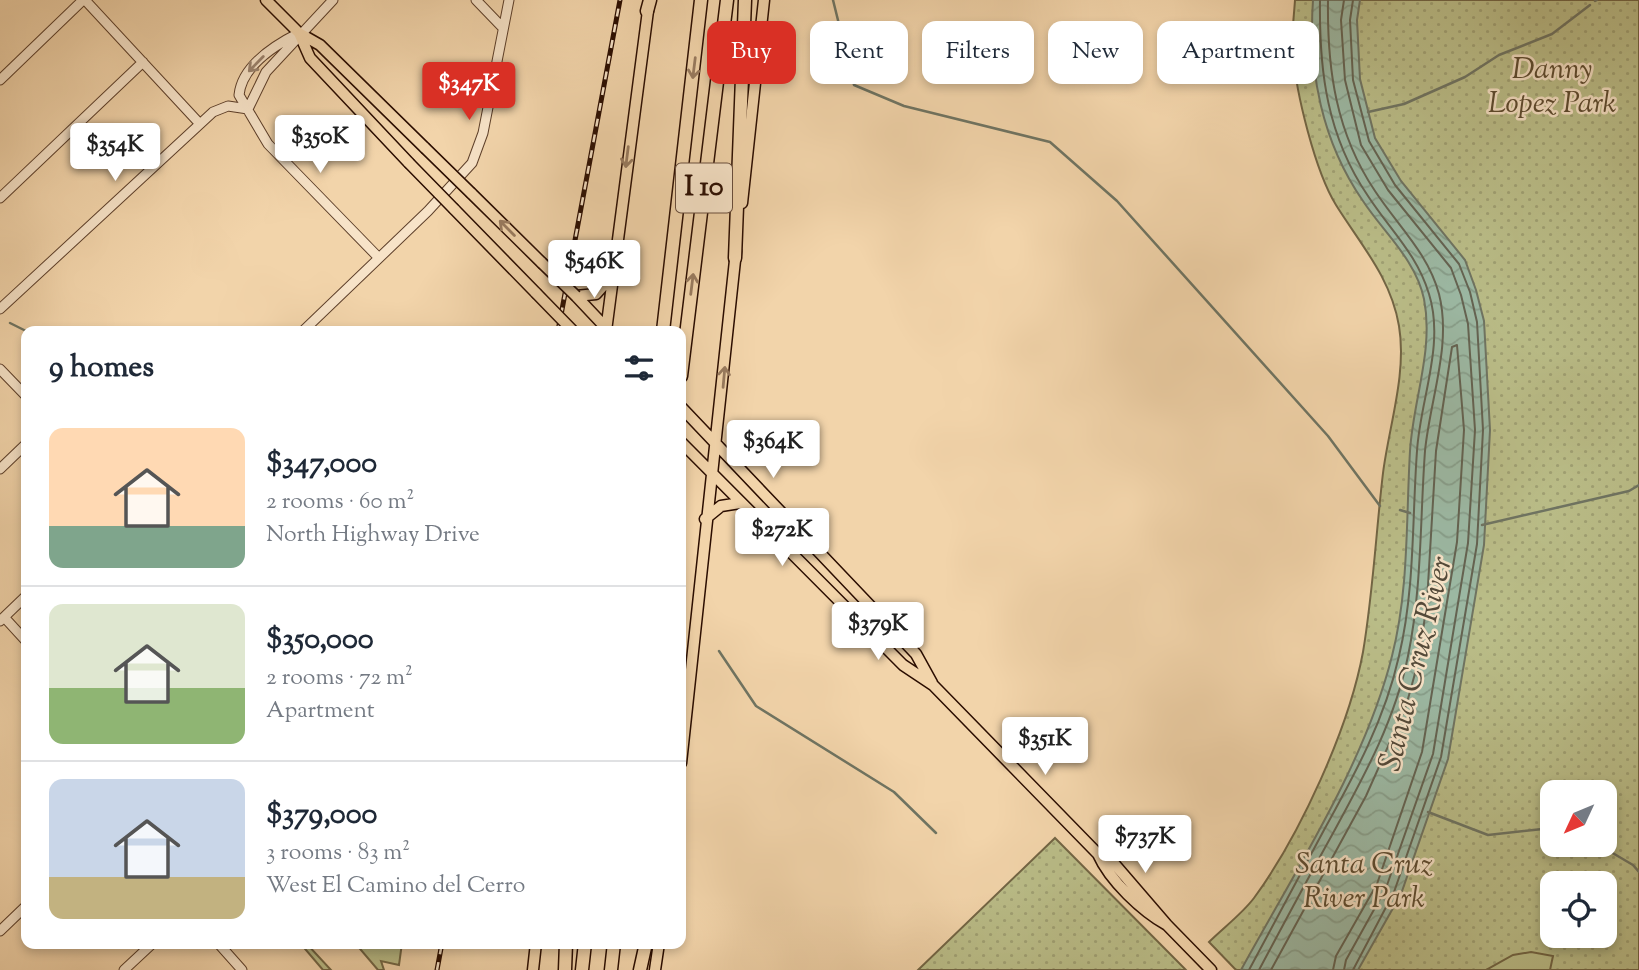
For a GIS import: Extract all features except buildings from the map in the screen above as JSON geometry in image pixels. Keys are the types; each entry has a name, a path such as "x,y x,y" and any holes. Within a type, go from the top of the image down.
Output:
{"highway":[{"name":"I 10","path":"664,326 701,0"},
{"name":"I 10","path":"686,335 727,0"},
{"path":"735,258 745,0"},
{"path":"565,970 566,949"},
{"path":"582,970 584,949"},
{"path":"611,970 613,949"},
{"path":"640,970 645,949"}],"main road":[{"path":"266,0 299,33 320,45 580,298 604,326"},
{"path":"686,712 710,473 764,0"},
{"path":"607,326 649,4"},
{"path":"299,33 310,58 568,326"},
{"path":"580,298 596,293 612,276"},
{"path":"686,412 916,654 933,685"},
{"path":"686,447 903,665 933,685 1098,854 1104,866 1153,917 1167,925 1211,970"},
{"path":"705,519 721,506 740,503"},
{"path":"533,970 535,949"},
{"path":"655,970 658,949"}],"street":[{"path":"0,80 84,0 200,124"},
{"path":"248,108 266,72 299,33 333,0"},
{"path":"476,0 503,28"},
{"path":"308,326 472,163 482,133 509,0"},
{"path":"299,33 276,45 244,78 239,95 268,144 379,258"},
{"path":"0,198 143,62"},
{"path":"0,309 200,124 224,106 248,108"},
{"path":"0,369 21,391"},
{"path":"0,469 21,449"},
{"path":"21,601 2,619 21,636"},
{"path":"0,931 21,911"},
{"path":"124,970 147,949"},
{"path":"223,949 242,970"}],"green space":[{"path":"1295,0 1639,0 1639,970 1236,970 1209,942 1254,898 1288,844 1320,780 1347,714 1363,652 1383,473 1401,362 1399,326 1389,292 1374,262 1328,190 1308,131 1297,84 1319,84 1319,21 1293,21"},
{"path":"1055,838 1186,970 918,970"},
{"path":"305,949 312,949 331,970 323,970"},
{"path":"360,949 401,949 399,965 381,961 384,970 378,970"},
{"path":"1531,952 1553,956 1550,970 1486,970 1513,955"}],"water":[{"name":"Santa Cruz River","path":"1313,0 1360,0 1357,20 1360,79 1375,138 1401,181 1465,260 1476,290 1484,321 1490,430 1484,545 1448,759 1401,894 1358,970 1241,970 1326,817 1380,697 1392,656 1401,606 1410,451 1425,356 1426,318 1420,285 1407,259 1371,213 1349,178 1328,130 1317,84 1319,21 1312,21"}],"waterway":[{"path":"833,0 854,85 904,106 1050,142 1117,201 1328,436 1380,506"},
{"path":"1368,112 1404,104 1465,77 1499,55 1552,34 1590,5"},
{"path":"10,323 21,328"},
{"path":"1482,525 1629,491 1639,485"},
{"path":"1400,510 1410,513"},
{"path":"719,651 756,706 894,792 936,833"},
{"path":"1428,812 1488,835 1540,829"},
{"path":"1617,856 1639,872"}],"railway":[{"path":"559,326 620,0"},
{"path":"437,970 441,949"}],"park label":[{"name":"Danny Lopez Park","path":"1552,87"},
{"name":"Santa Cruz River Park","path":"1364,882"}]}
